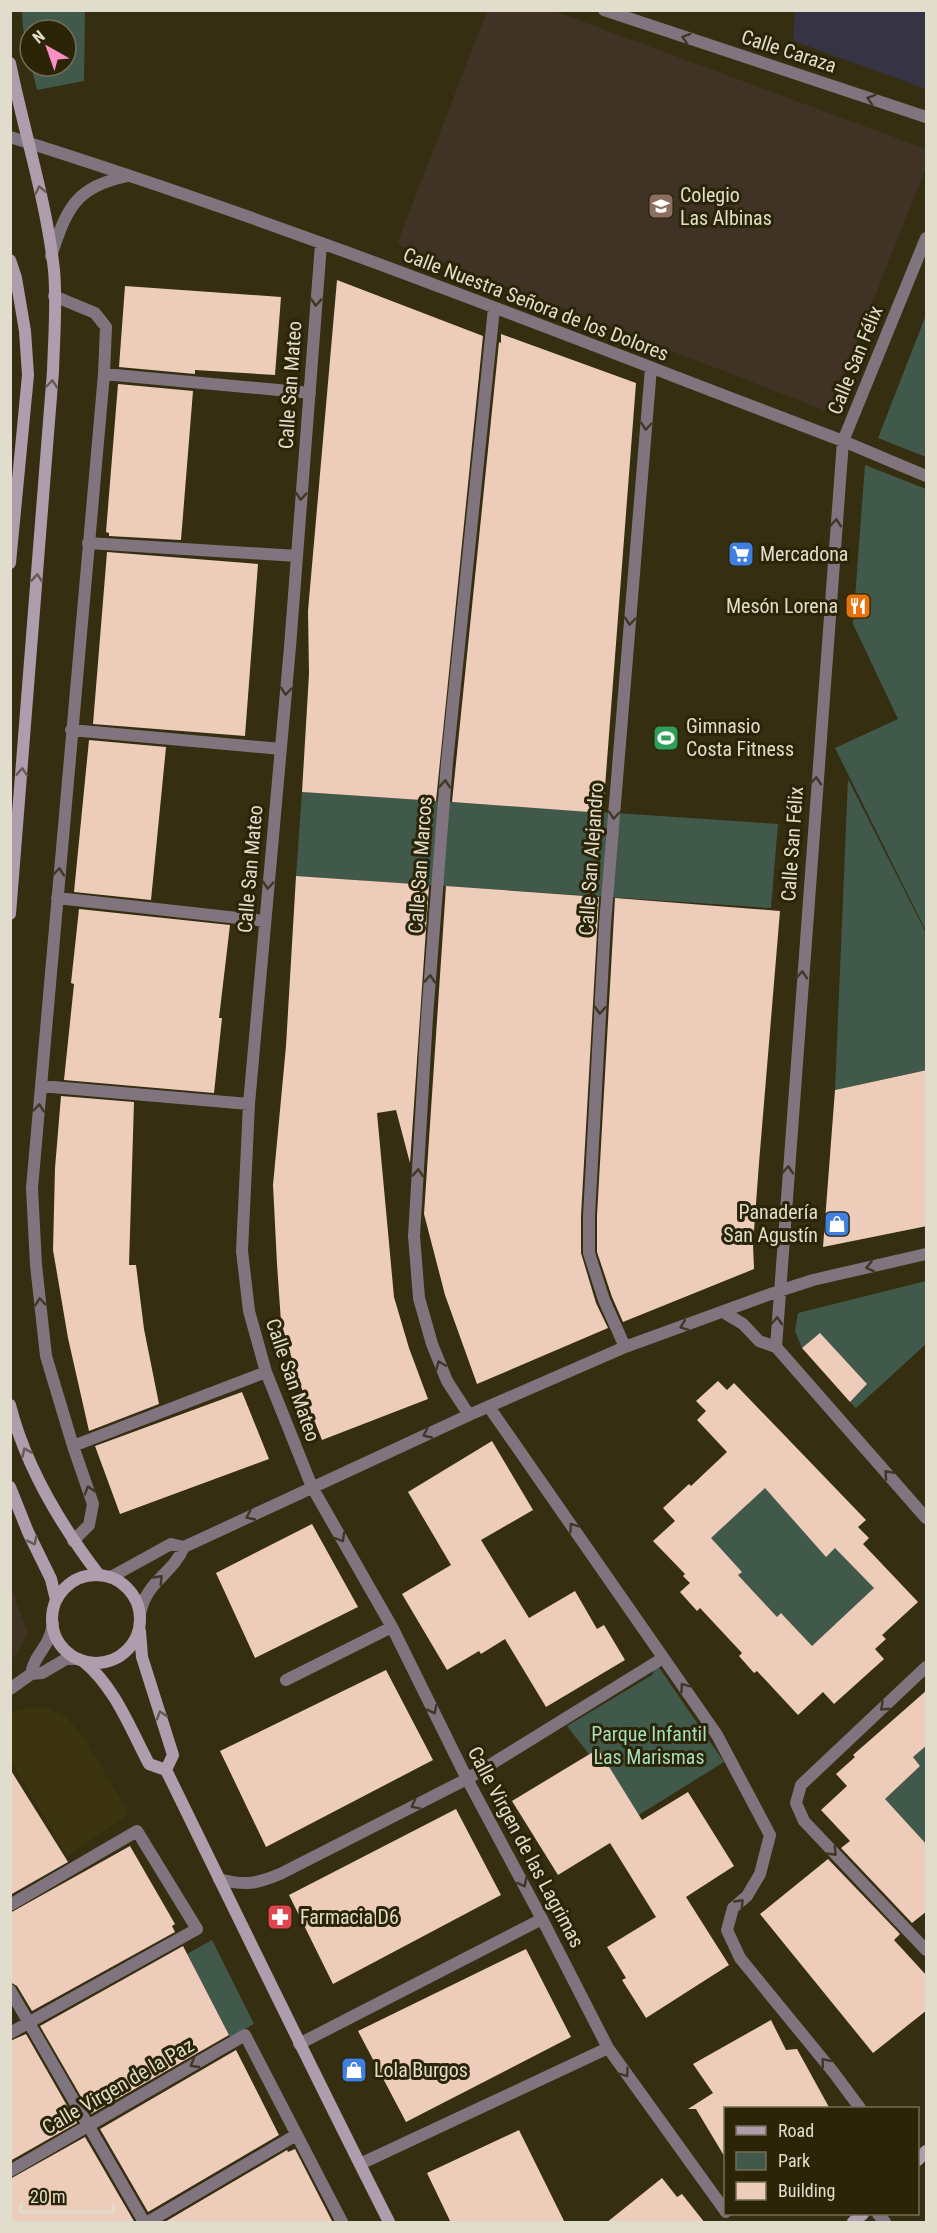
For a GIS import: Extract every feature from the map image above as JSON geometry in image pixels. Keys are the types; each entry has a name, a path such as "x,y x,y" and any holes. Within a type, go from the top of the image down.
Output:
{"main road":[{"path":"10,63 41,191 51,256 54,296 53,371 10,914"},
{"path":"10,260 16,278 25,331 28,375 10,563"},
{"path":"10,1405 17,1430 48,1501 73,1541 105,1576 122,1583 137,1602 142,1657 173,1755 166,1770"},
{"path":"10,1487 28,1532 51,1579 56,1600"},
{"path":"105,1576 78,1578 69,1584 56,1600 52,1624 56,1637 63,1647 99,1674 111,1691 149,1764 166,1770 389,2223"},
{"path":"81,1660 107,1661 119,1656 135,1638 140,1621"}],"street":[{"name":"Calle Caraza","path":"604,10 927,117"},
{"name":"Calle Nuestra Señora de los Dolores","path":"10,137 129,176 321,244 843,441 927,476"},
{"path":"51,256 63,220 79,199 90,188 105,181 129,176"},
{"name":"Calle San Félix","path":"776,1347 843,441 927,238"},
{"name":"Calle San Mateo","path":"312,1487 266,1372 249,1311 242,1251 249,1104 281,749 321,244"},
{"path":"54,296 79,308 87,309 102,319 106,327 104,374 32,1188 36,1265 46,1356 93,1504 89,1525 73,1541"},
{"name":"Calle San Marcos","path":"469,1415 447,1381 432,1344 419,1298 414,1236 447,762 494,308"},
{"name":"Calle San Alejandro","path":"625,1347 604,1300 589,1253 588,1215 605,924 651,368"},
{"path":"104,374 310,393"},
{"path":"88,543 297,556"},
{"path":"71,730 281,749"},
{"path":"57,898 265,921"},
{"path":"41,1086 249,1104"},
{"path":"105,1576 171,1544 184,1547 469,1415 625,1347 813,1280 927,1254"},
{"path":"723,1312 743,1324 759,1341 776,1347 927,1518"},
{"path":"73,1446 266,1372"},
{"path":"489,1407 717,1735 770,1835 760,1874 747,1896 733,1908 727,1930 740,1958 834,2073 859,2107"},
{"name":"Calle Virgen de las Lagrimas","path":"312,1487 392,1627 467,1779 608,2048 724,2210"},
{"path":"140,1621 142,1602 148,1591 180,1557 184,1547"},
{"path":"31,1674 32,1664 47,1645 52,1624"},
{"path":"286,1680 392,1627"},
{"path":"219,1879 240,1884 261,1882 467,1779 663,1658"},
{"path":"10,1689 31,1674 42,1673 66,1659 81,1660"},
{"path":"927,1667 801,1785 796,1803 804,1821 927,1950"},
{"path":"10,1905 137,1831 197,1929 10,2033"},
{"path":"299,2044 542,1919"},
{"path":"10,1990 146,2223 296,2135 342,2223"},
{"name":"Calle Virgen de la Paz","path":"10,2171 245,2035 296,2135"},
{"path":"360,2164 608,2048"}],"shaded area":[{"name":"Colegio Las Albinas","path":"487,11 554,11 926,149 926,168 829,412 397,244"},
{"path":"795,11 926,11 926,89 793,41"},
{"path":"11,1587 28,1634 17,1654 11,1659"},
{"path":"24,1708 47,1708 66,1717 84,1737 129,1814 68,1856 11,1761 11,1713"}],"green space":[{"path":"22,11 85,11 84,81 37,90 34,78 78,78 78,18 22,18"},
{"path":"926,315 926,457 878,438"},
{"path":"865,465 926,489 926,931 835,748 898,719 853,624"},
{"path":"848,779 926,933 926,1070 835,1090"},
{"path":"302,792 778,824 771,908 296,876"},
{"path":"926,1281 926,1344 856,1408 850,1402 867,1384 820,1334 802,1348 795,1331 798,1313"},
{"path":"766,1473 814,1520 803,1531 826,1556 835,1548 849,1558 902,1616 883,1635 866,1617 816,1661 800,1633 781,1613 777,1617 738,1575 741,1571 721,1550 704,1541 745,1507"},
{"name":"Parque Infantil Las Marismas","path":"656,1663 724,1762 637,1816 567,1726 652,1675"},
{"path":"926,1745 926,1867 878,1804 920,1766 913,1757"},
{"path":"212,1940 254,2024 230,2037 187,1954"}],"building":[{"path":"337,280 483,336 436,801 302,792 309,674 308,611"},
{"path":"125,286 281,297 275,375 195,370 195,374 119,367"},
{"path":"501,334 636,383 603,813 452,802"},
{"path":"118,384 193,391 181,540 109,536 106,532"},
{"path":"107,552 258,564 245,736 93,724"},
{"path":"89,740 166,747 151,900 74,892"},
{"path":"296,876 429,885 410,1163 396,1110 377,1113 394,1297 409,1348 428,1399 322,1440 298,1379 281,1322 273,1185 286,1046"},
{"path":"446,886 599,897 581,1216 581,1253 596,1303 608,1328 477,1384 445,1295 424,1214"},
{"path":"615,898 780,911 753,1244 754,1269 623,1322 597,1252 597,1216"},
{"path":"79,909 230,925 219,1018 222,1018 214,1093 64,1080"},
{"path":"927,1070 927,1226 823,1247 835,1090"},
{"path":"61,1096 134,1102 129,1265 136,1265 144,1329 159,1404 89,1431 68,1338 53,1250 55,1168"},
{"path":"820,1333 867,1384 850,1402 802,1348"},
{"path":"718,1381 727,1390 734,1383 866,1520 858,1527 869,1538 863,1544 918,1602 882,1635 886,1639 875,1649 884,1659 834,1704 823,1692 798,1715 757,1671 754,1673 739,1656 742,1653 700,1608 697,1611 680,1592 690,1583 683,1576 685,1574 653,1541 675,1521 663,1508 689,1484 691,1486 727,1452 697,1420 706,1411 696,1401","holes":["765,1488 826,1557 835,1548 874,1588 812,1646 781,1613 777,1617 738,1575 742,1572 711,1538"]},
{"path":"242,1392 269,1459 120,1514 95,1446"},
{"path":"492,1441 533,1510 481,1540 529,1618 575,1591 597,1629 604,1625 625,1660 546,1707 505,1639 481,1654 479,1651 447,1670 402,1594 451,1565 408,1492"},
{"path":"312,1524 358,1607 255,1658 216,1573"},
{"path":"386,1670 433,1760 266,1847 220,1751"},
{"path":"927,1690 927,1745 913,1757 920,1766 885,1799 927,1845 927,1911 912,1923 841,1848 850,1841 821,1810 847,1786 836,1774 855,1757 853,1755"},
{"path":"598,1749 642,1820 688,1792 734,1866 686,1897 729,1965 646,2018 622,1980 626,1978 607,1947 656,1917 610,1843 558,1875 512,1801"},
{"path":"10,1769 68,1862 10,1895"},
{"path":"456,1809 501,1895 333,1984 289,1895"},
{"path":"130,1846 175,1924 172,1926 175,1932 32,2011 17,1986 10,1982 10,1913"},
{"path":"828,1859 900,1934 894,1940 927,1976 927,2010 873,2053 760,1914"},
{"path":"183,1946 229,2035 91,2114 40,2026"},
{"path":"526,1949 571,2037 406,2122 358,2031"},
{"path":"771,2020 786,2050 797,2049 829,2107 724,2107 724,2156 696,2109 688,2109 713,2093 693,2064"},
{"path":"26,2034 77,2123 10,2161 10,2041"},
{"path":"236,2050 279,2135 148,2212 100,2129"},
{"path":"519,2130 565,2223 451,2223 427,2173"},
{"path":"85,2137 135,2223 10,2223 10,2179"},
{"path":"295,2149 333,2223 163,2223 287,2150 288,2152"},
{"path":"662,2178 677,2197 682,2194 705,2223 606,2223"}],"place":[{"name":"Colegio Las Albinas","path":"661,206"},
{"name":"Mercadona","path":"741,554"},
{"name":"Mesón Lorena","path":"858,606"},
{"name":"Gimnasio Costa Fitness","path":"666,738"},
{"name":"Panadería San Agustín","path":"837,1224"},
{"name":"Farmacia D6","path":"280,1917"},
{"name":"Lola Burgos","path":"354,2070"}]}
